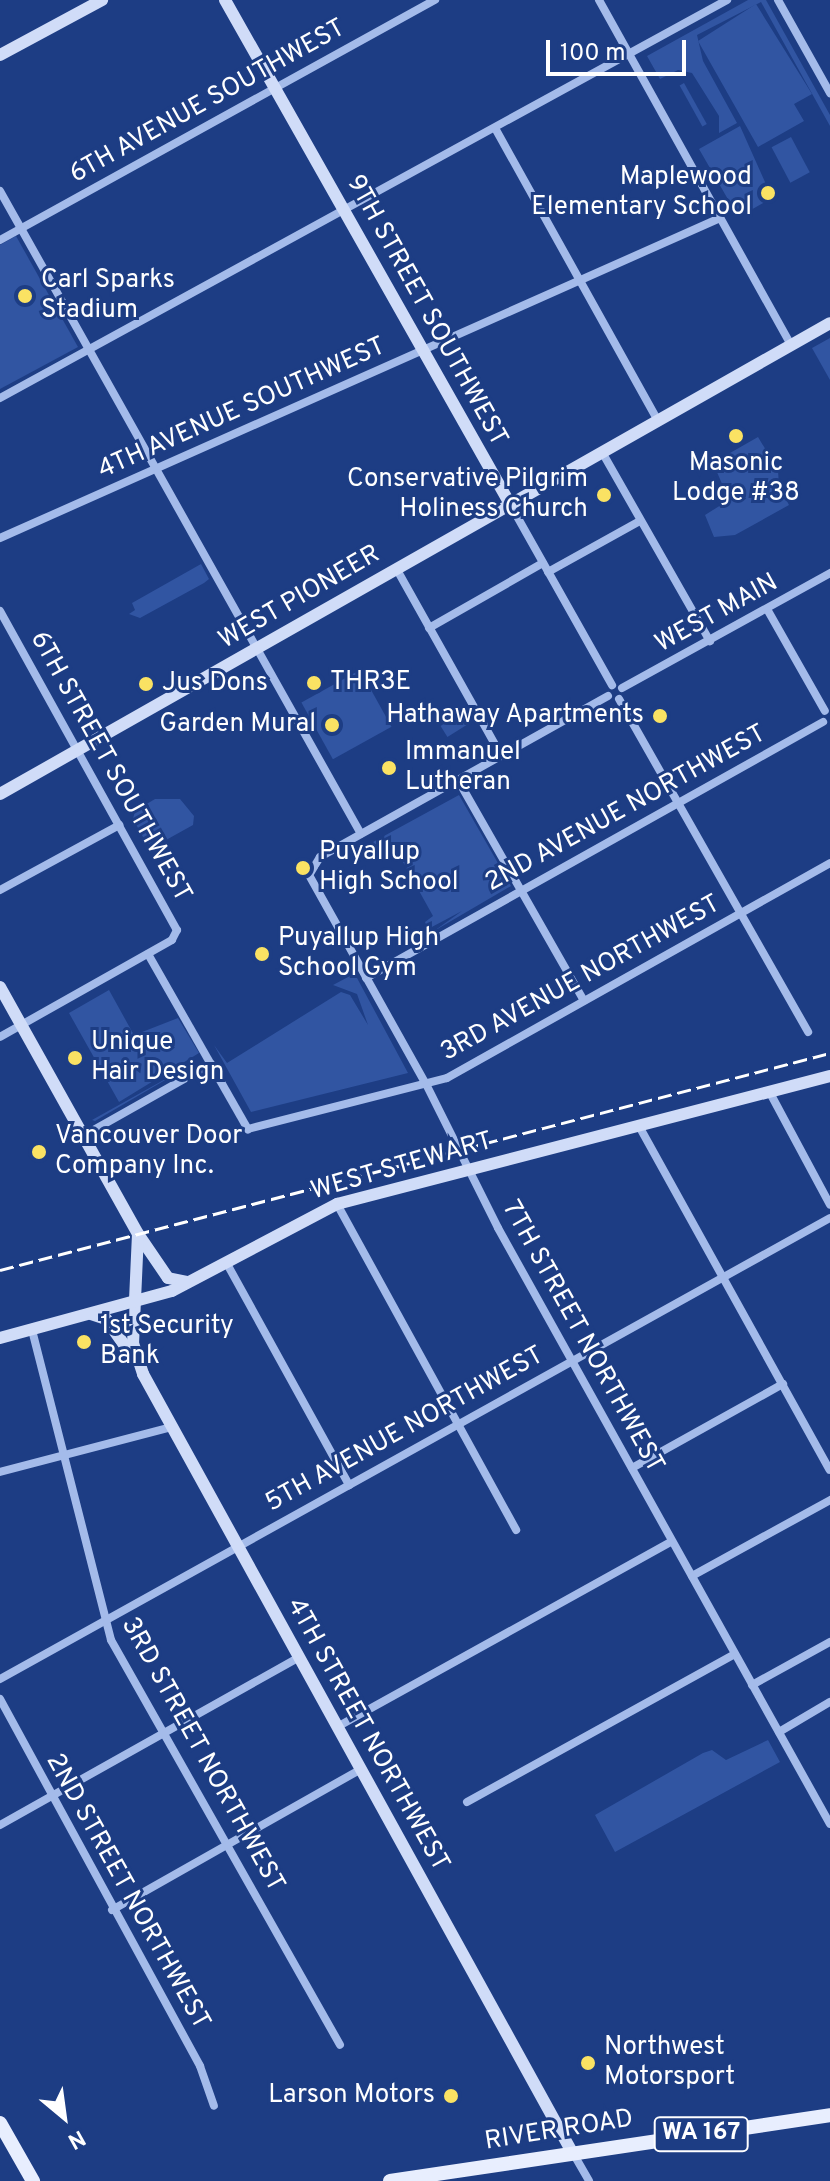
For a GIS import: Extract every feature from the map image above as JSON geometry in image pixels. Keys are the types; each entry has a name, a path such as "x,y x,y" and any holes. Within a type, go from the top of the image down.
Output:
{"main road":[{"path":"0,55 102,0"},
{"name":"9TH STREET SOUTHWEST","path":"225,0 510,504"},
{"name":"WEST PIONEER","path":"0,794 830,323"},
{"path":"0,987 138,1234 168,1278 190,1282"},
{"name":"WEST STEWART","path":"0,1338 136,1302 190,1282 337,1204 830,1076"},
{"name":"4TH STREET NORTHWEST","path":"138,1234 133,1343 143,1374 572,2152"},
{"path":"91,1314 111,1325 143,1374"},
{"name":"RIVER ROAD","path":"390,2181 830,2115"},
{"path":"0,2123 33,2181"}],"street":[{"name":"6TH AVENUE SOUTHWEST","path":"0,240 435,0"},
{"path":"599,0 791,345"},
{"path":"0,398 727,0"},
{"path":"778,0 830,93"},
{"path":"495,128 658,421"},
{"path":"0,191 361,834 608,696 612,685 622,688 619,699"},
{"name":"4TH AVENUE SOUTHWEST","path":"0,538 720,218"},
{"path":"602,452 710,641"},
{"name":"9TH STREET SOUTHWEST","path":"510,504 612,685"},
{"path":"429,628 640,521"},
{"path":"396,568 501,755"},
{"name":"WEST MAIN","path":"622,688 830,573"},
{"path":"767,609 828,710 826,724"},
{"name":"6TH STREET SOUTHWEST","path":"0,611 175,926 170,941 148,954"},
{"path":"608,696 619,699 808,1032"},
{"name":"2ND AVENUE NORTHWEST","path":"366,978 826,724"},
{"path":"458,780 584,1001"},
{"path":"0,890 119,825"},
{"name":"7TH STREET NORTHWEST","path":"361,834 310,866 311,882 426,1084 468,1169 572,1361 830,1824"},
{"name":"3RD AVENUE NORTHWEST","path":"211,1064 248,1129 447,1078 830,863"},
{"path":"0,1037 148,954 211,1064 83,1136"},
{"path":"769,1091 830,1205"},
{"path":"639,1126 830,1470"},
{"path":"337,1204 516,1530"},
{"name":"5TH AVENUE NORTHWEST","path":"0,1679 104,1618 830,1218"},
{"path":"226,1262 349,1485"},
{"name":"3RD STREET NORTHWEST","path":"32,1330 104,1618 115,1649 340,2045"},
{"path":"632,1468 783,1384"},
{"path":"0,1472 171,1427"},
{"path":"692,1576 830,1500"},
{"path":"337,1727 672,1541"},
{"path":"752,1685 830,1642"},
{"path":"467,1802 735,1654"},
{"path":"0,1825 299,1657"},
{"name":"2ND STREET NORTHWEST","path":"0,1699 50,1797 203,2070 214,2106"},
{"path":"779,1732 830,1702"},
{"path":"112,1910 361,1769"},
{"name":"4TH STREET NORTHWEST","path":"572,2152 589,2181"}],"shaded area":[{"path":"748,0 766,0 830,115 830,126 761,2 697,35 703,61 737,123 719,133 719,116 692,73 678,70 660,79 647,56"},
{"path":"756,4 812,94 794,104 804,121 758,147 698,41"},
{"path":"684,83 707,124 702,127 680,85"},
{"path":"740,126 769,191 762,196 765,202 737,215 699,149"},
{"path":"791,137 810,172 790,183 772,147"},
{"name":"Carl Sparks Stadium","path":"16,236 78,347 0,389 0,245"},
{"path":"830,338 830,380 812,348"},
{"path":"758,437 778,470 779,486 789,505 735,535 714,537 705,515 729,500 710,456 716,461"},
{"path":"201,564 209,579 204,583 140,618 129,614 135,610 132,603"},
{"path":"360,670 392,727 333,759 301,702"},
{"path":"466,710 473,721 447,737 441,726"},
{"path":"459,795 511,886 434,931 462,911 428,929 425,922 433,916 393,844 376,847 373,842"},
{"path":"155,799 180,799 194,816 193,825 157,845 147,844 133,819 135,811"},
{"path":"350,976 357,978 408,1073 251,1112 214,1045 227,1063 341,992 350,995 368,1025 357,994 333,985"},
{"path":"109,990 140,1046 137,1034 178,1018 199,1053 119,1102 69,1013"},
{"path":"196,1062 95,1121 92,1120"},
{"path":"768,1740 780,1762 615,1852 595,1815 703,1753 712,1750 726,1760"}],"railway":[{"path":"0,1270 830,1053"}],"place":[{"name":"Maplewood Elementary School","path":"768,193"},
{"name":"Carl Sparks Stadium","path":"25,296"},
{"name":"Masonic Lodge #38","path":"736,436"},
{"name":"Conservative Pilgrim Holiness Church","path":"604,495"},
{"name":"THR3E","path":"314,683"},
{"name":"Jus Dons","path":"146,684"},
{"name":"Hathaway Apartments","path":"660,716"},
{"name":"Garden Mural","path":"332,725"},
{"name":"Immanuel Lutheran","path":"389,768"},
{"name":"Puyallup High School","path":"303,868"},
{"name":"Puyallup High School Gym","path":"262,954"},
{"name":"Unique Hair Design","path":"75,1058"},
{"name":"Vancouver Door Company Inc.","path":"39,1152"},
{"name":"1st Security Bank","path":"84,1342"},
{"name":"Northwest Motorsport","path":"588,2063"},
{"name":"Larson Motors","path":"451,2096"}]}
